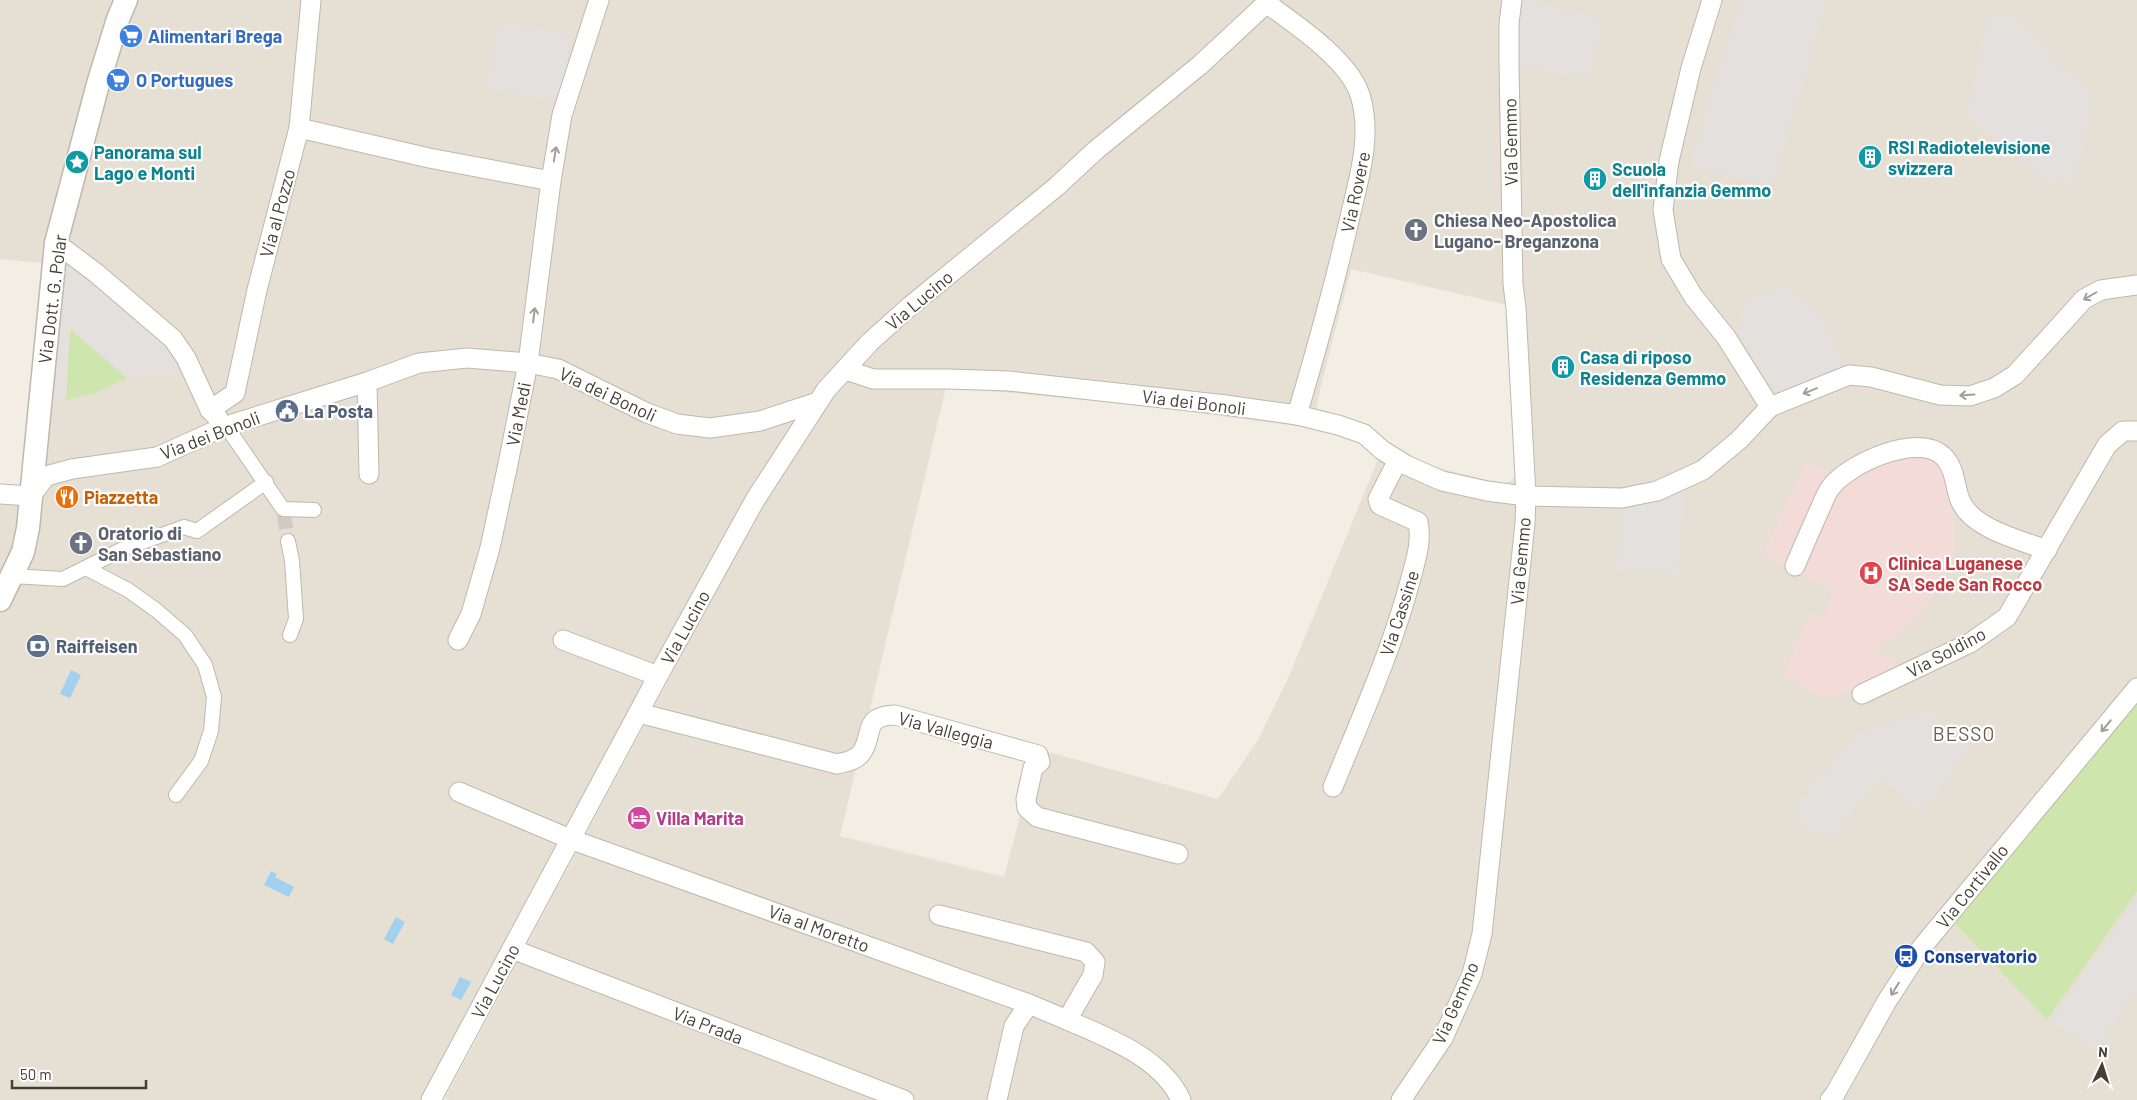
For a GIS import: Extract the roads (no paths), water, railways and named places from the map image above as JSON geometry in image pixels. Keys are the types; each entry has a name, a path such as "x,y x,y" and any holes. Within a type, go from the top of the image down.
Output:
{"street":[{"name":"Via Dott. G. Polar","path":"0,600 23,552 31,496 56,243 98,84 118,19 126,0"},
{"name":"Via al Pozzo","path":"210,410 235,393 262,271 299,128 311,0"},
{"name":"Via Medi","path":"458,640 471,614 490,548 528,364 551,181 562,115 599,0"},
{"name":"Via Gemmo","path":"1401,1100 1443,1038 1472,974 1482,934 1525,523 1526,496 1516,308 1512,284 1509,23 1512,0"},
{"path":"1712,0 1691,68 1668,161 1663,210 1671,259 1694,296 1726,337 1770,407 1849,375 1871,377 1940,395 1970,396 1994,388 2015,375 2084,300 2101,290 2137,285"},
{"name":"Via Lucino","path":"431,1100 658,676 755,500 826,390 870,342 909,307 1056,187 1096,150 1200,65 1268,2"},
{"name":"Via Rovere","path":"1268,2 1349,72 1360,94 1365,116 1365,139 1344,243 1326,316 1297,416"},
{"path":"299,128 429,158 551,181"},
{"path":"56,243 103,279 172,339 186,358 210,410 226,426 266,482 283,512 314,510"},
{"name":"Via dei Bonoli","path":"31,496 46,476 72,469 157,457 226,426 367,382 419,363 466,358 558,369 647,413 677,424 710,428 736,426 760,421 818,402"},
{"name":"Via dei Bonoli","path":"846,370 873,379 1009,381 1297,416 1338,425 1364,434 1382,450 1398,460 1442,481 1487,491 1526,496 1622,498 1657,491 1703,470 1739,440 1770,407"},
{"path":"367,382 369,474"},
{"name":"Via Soldino","path":"1862,694 1970,643 2007,617 2107,445 2123,431 2137,430"},
{"path":"1795,566 1830,487 1845,472 1896,449 1927,447 1942,455 1953,470 1959,499 1966,512 1995,532 2047,550"},
{"name":"Via Cassine","path":"1333,786 1401,618 1421,535 1418,522 1380,505 1378,499 1398,460"},
{"path":"12,576 63,579 123,549 184,527 197,531 266,482"},
{"path":"0,494 31,496"},
{"path":"288,541 292,561 296,619 290,635"},
{"path":"86,568 128,590 156,610 185,635 205,665 214,697 211,731 201,761 176,795"},
{"name":"Via Lucino","path":"564,640 658,676"},
{"name":"Via Cortivallo","path":"1830,1100 1887,1001 1922,947 2137,688"},
{"name":"Via Valleggia","path":"639,713 836,764 851,760 862,753 871,724 883,715 895,715 1038,755 1040,762 1033,768 1026,799 1027,808 1037,817 1178,854"},
{"name":"Via al Moretto","path":"459,792 570,839 1029,1004 1067,1020 1122,1045 1151,1064 1176,1089 1181,1100"},
{"path":"939,914 1086,952 1094,962 1093,975 1067,1020"},
{"name":"Via Prada","path":"512,950 904,1100"},
{"path":"997,1100 1014,1026 1029,1004"}],"water":[{"path":"71,670 81,675 70,698 60,694"},
{"path":"271,871 277,874 275,877 294,887 289,897 264,885"},
{"path":"396,917 405,922 393,944 384,939"},
{"path":"460,977 471,982 461,1000 451,995"}],"tunnel":[{"path":"284,515 288,541"}],"place":[{"name":"Alimentari Brega","path":"131,36"},
{"name":"O Portugues","path":"118,80"},
{"name":"RSI Radiotelevisione svizzera","path":"1870,157"},
{"name":"Panorama sul Lago e Monti","path":"77,162"},
{"name":"Scuola dell'infanzia Gemmo","path":"1595,179"},
{"name":"Chiesa Neo-Apostolica Lugano- Breganzona","path":"1416,230"},
{"name":"Casa di riposo Residenza Gemmo","path":"1563,367"},
{"name":"La Posta","path":"287,411"},
{"name":"Piazzetta","path":"67,497"},
{"name":"Oratorio di San Sebastiano","path":"81,543"},
{"name":"Clinica Luganese SA Sede San Rocco","path":"1871,573"},
{"name":"Raiffeisen","path":"38,646"},
{"name":"Villa Marita","path":"639,818"},
{"name":"Conservatorio","path":"1906,956"}],"district":[{"name":"BESSO","path":"1964,733"}]}
